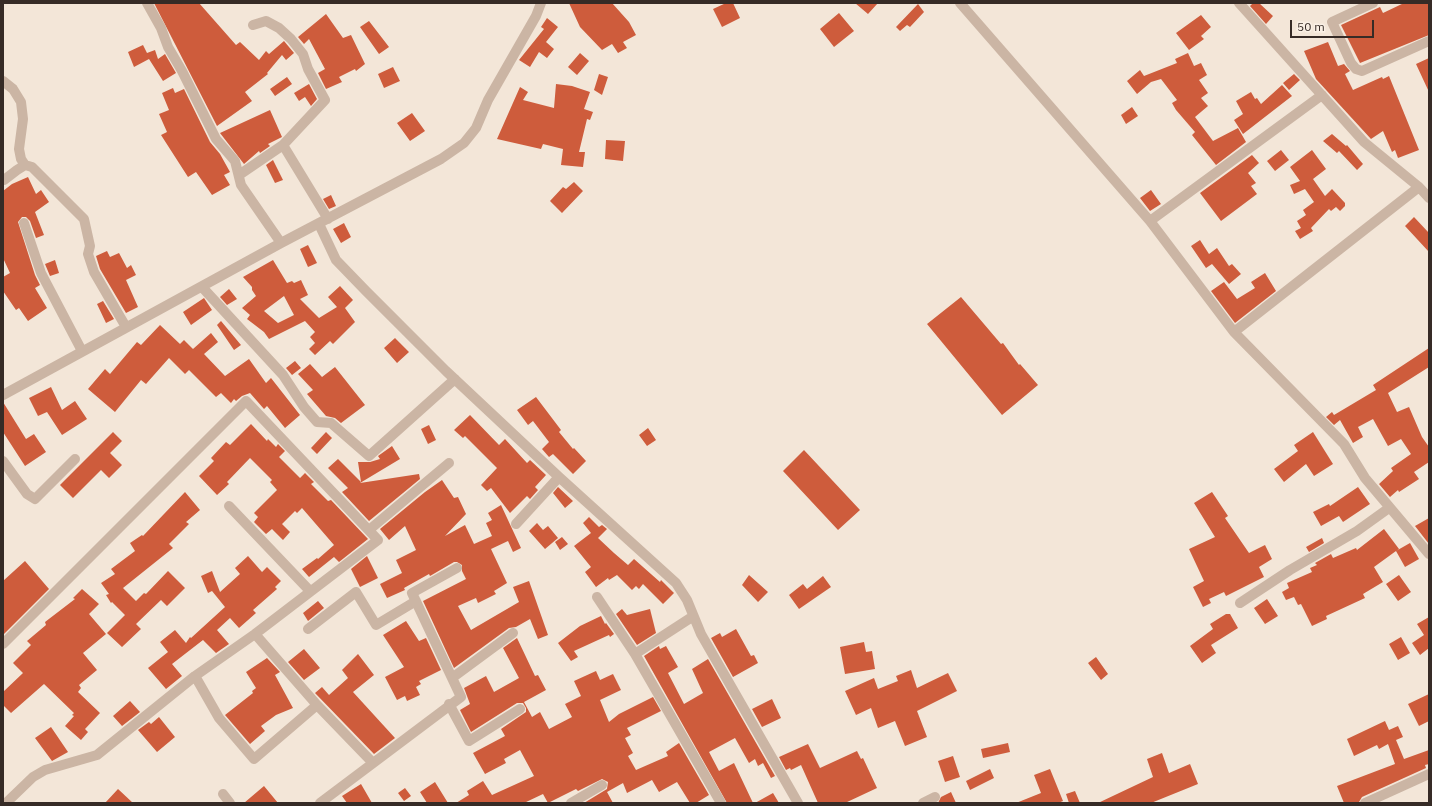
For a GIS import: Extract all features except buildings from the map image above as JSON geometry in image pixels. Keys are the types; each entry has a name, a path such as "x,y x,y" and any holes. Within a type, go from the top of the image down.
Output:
{"street":[{"path":"147,3 162,28 168,47 182,71 216,139 235,161 241,185 281,243"},
{"path":"3,395 281,243 441,159 464,143 476,128 488,100 536,16 541,3"},
{"path":"960,3 1150,221 1234,332 1344,444 1365,478 1429,554"},
{"path":"1234,332 1425,192 1364,142 1239,3"},
{"path":"1373,3 1332,22 1351,63 1356,70 1362,71 1429,41"},
{"path":"239,175 283,145 324,100 308,69 303,54 291,39 279,28 266,21 254,24"},
{"path":"3,81 13,90 21,102 23,119 18,149 21,159 25,165 32,167 84,219 90,246 88,254 94,272 126,327"},
{"path":"1150,221 1322,95"},
{"path":"283,145 323,221 336,260 455,379 559,477 676,583 687,600 692,617 798,803"},
{"path":"4,180 25,165"},
{"path":"24,223 41,273 82,351"},
{"path":"202,287 283,374 304,407 317,422 331,423 369,456 455,379"},
{"path":"3,644 246,401 378,540 255,634 196,676 97,755 45,770 33,777 6,803"},
{"path":"3,461 27,494 35,499 75,459"},
{"path":"369,530 449,463"},
{"path":"516,524 559,477"},
{"path":"229,506 310,591"},
{"path":"1240,603 1301,563 1357,531 1389,508"},
{"path":"320,803 449,704 461,697 412,593 457,568"},
{"path":"308,629 356,592 376,625 416,601"},
{"path":"597,597 635,654 721,803"},
{"path":"635,654 692,617"},
{"path":"452,678 513,633"},
{"path":"255,634 317,705 373,763"},
{"path":"196,676 219,718 254,759 317,705"},
{"path":"449,704 469,741 520,709"},
{"path":"1365,803 1429,774"},
{"path":"571,803 602,785"},
{"path":"223,794 230,803"},
{"path":"923,803 935,797"}]}
